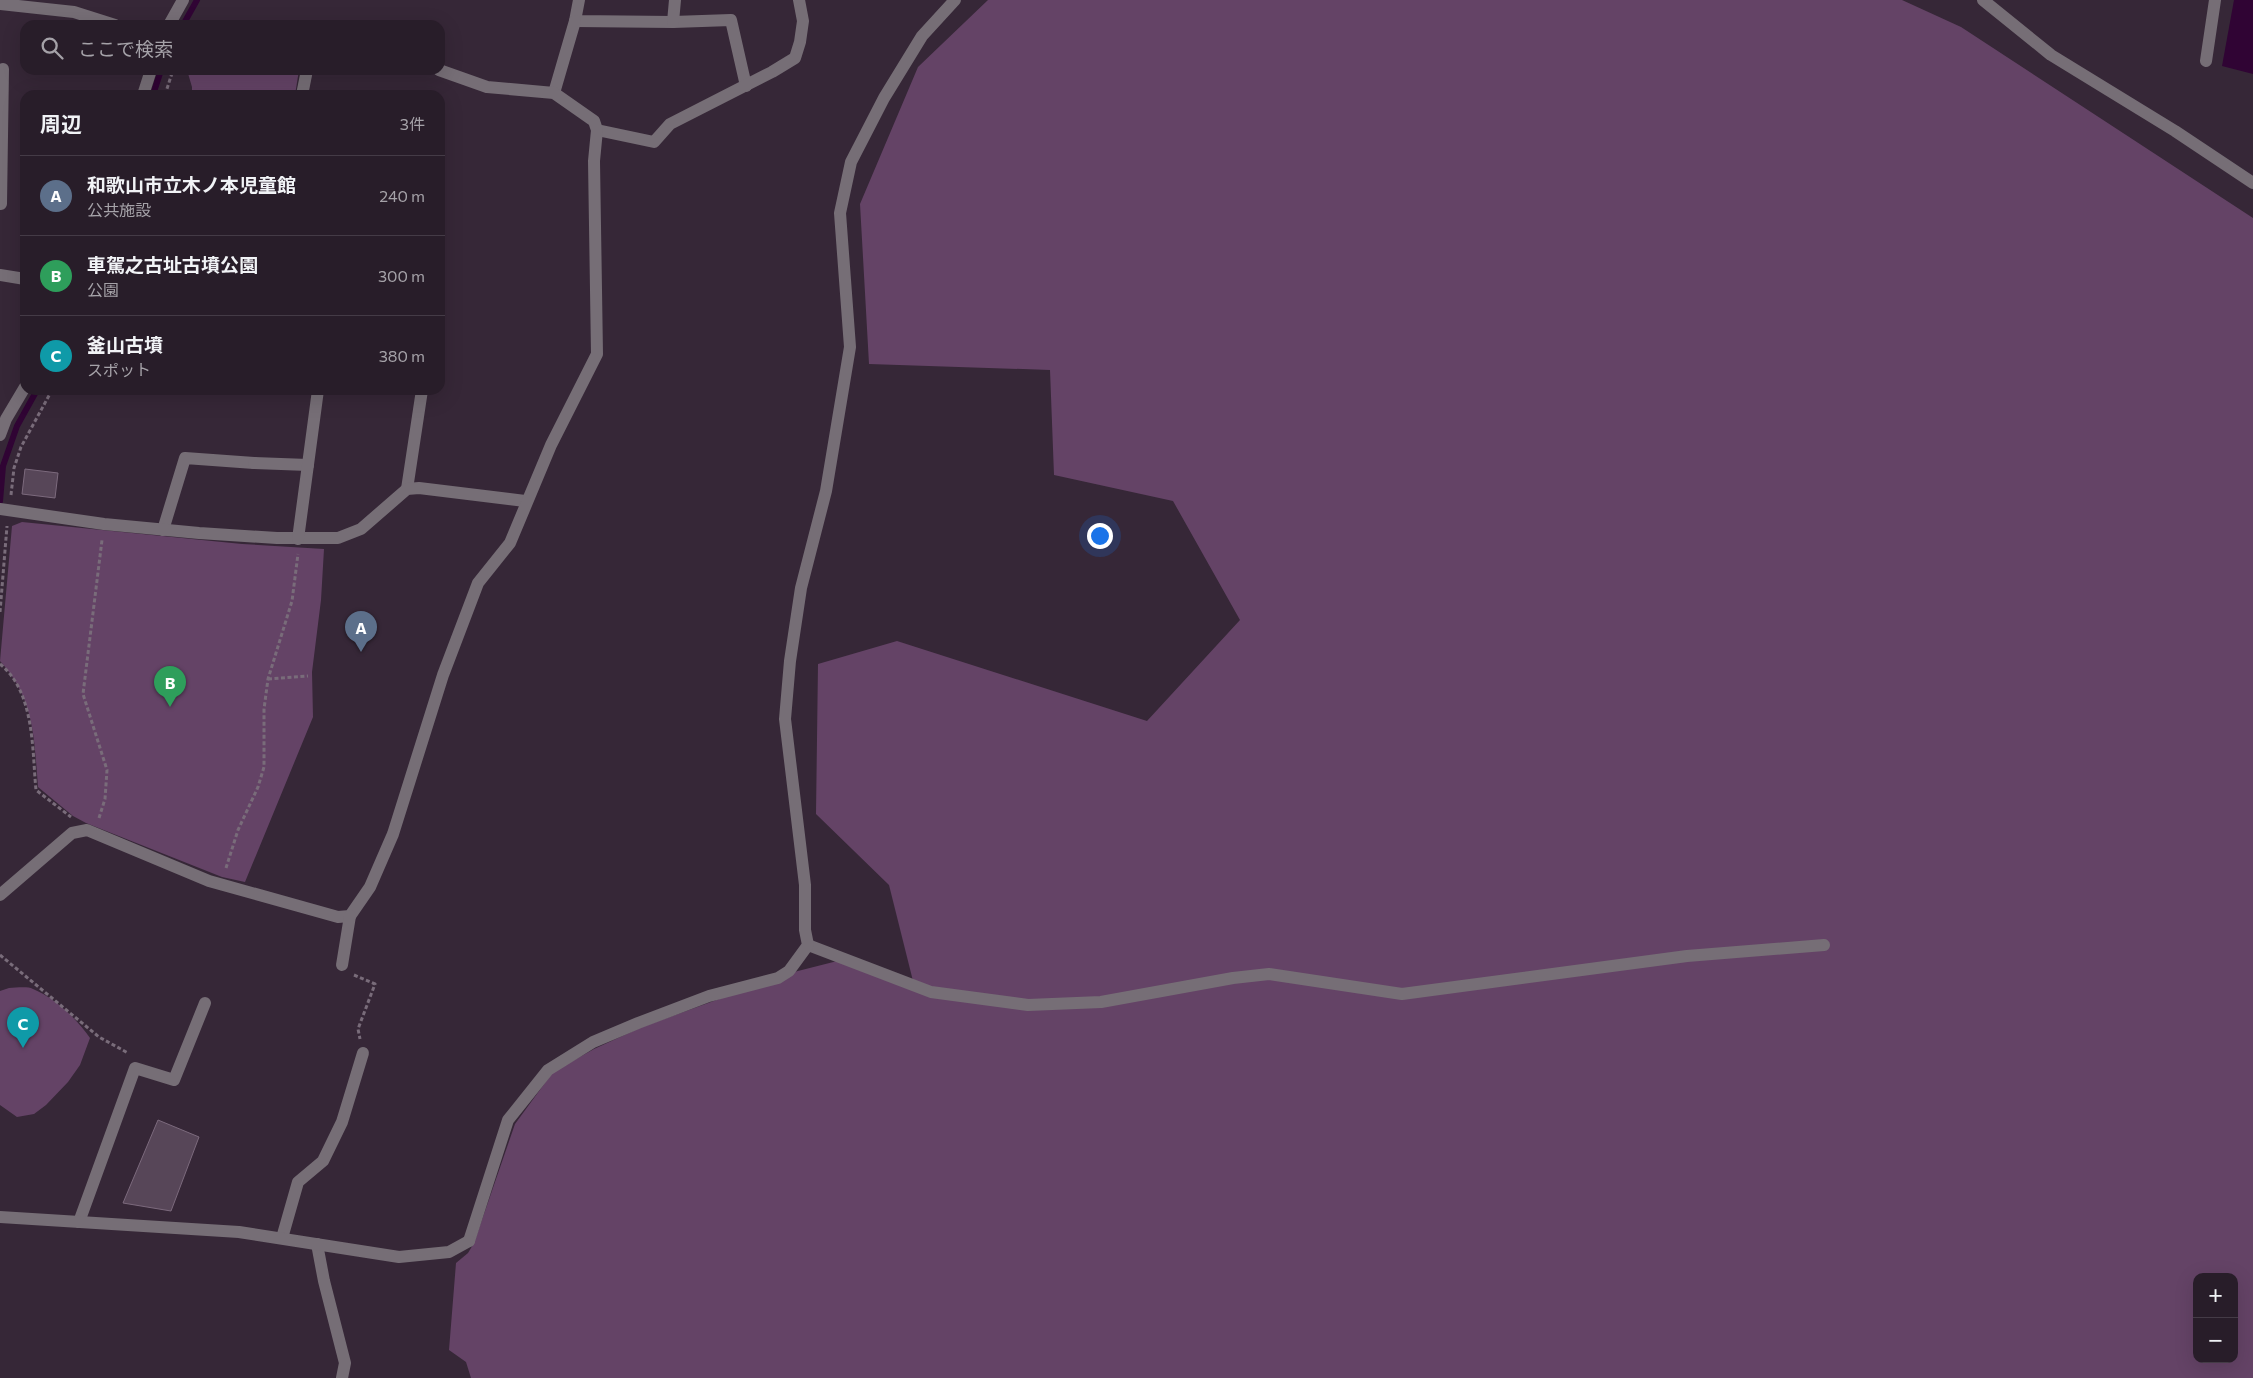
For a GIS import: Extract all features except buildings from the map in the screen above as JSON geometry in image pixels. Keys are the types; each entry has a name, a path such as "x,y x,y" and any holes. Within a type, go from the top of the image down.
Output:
{"street":[{"path":"172,20 183,0"},
{"path":"554,93 575,21 579,0"},
{"path":"673,22 675,0"},
{"path":"597,130 654,142 670,124 746,86 795,58 800,42 802,20 798,0"},
{"path":"0,1217 240,1232 399,1257 449,1252 469,1241 508,1120 548,1070 593,1042 638,1022 709,996 778,978 789,970 808,945 805,930 805,885 785,719 790,661 801,588 826,491 850,347 840,213 851,162 884,98 922,36 955,0"},
{"path":"1983,0 2050,55 2175,131 2253,183"},
{"path":"2206,61 2215,0"},
{"path":"0,4 74,12 99,20"},
{"path":"575,21 673,22 731,20 746,86"},
{"path":"1,204 3,69"},
{"path":"342,965 350,916 370,887 393,834 443,675 478,583 510,543 550,445 597,354 594,190 597,130 594,121 554,93 487,87 445,72"},
{"path":"145,90 149,75"},
{"path":"303,90 306,75"},
{"path":"0,275 20,278"},
{"path":"0,435 6,419 20,395"},
{"path":"298,538 317,395"},
{"path":"408,490 421,395"},
{"path":"163,530 185,458 308,465"},
{"path":"9,510 104,524 163,530 298,538 338,538 361,529 408,490 419,488 526,501"},
{"path":"0,895 72,833 90,832 222,885 338,918 350,916"},
{"path":"808,945 931,992 1028,1004 1101,1002 1233,978 1269,974 1402,994 1687,956 1824,945"},
{"path":"80,1222 135,1068 174,1080 205,1003"},
{"path":"282,1238 298,1182 323,1161 342,1122 363,1054"},
{"path":"317,1244 324,1281 345,1363 342,1378"}],"path":[{"path":"167,90 171,75"},
{"path":"0,612 14,468 21,447 49,395"},
{"path":"0,664 13,680 23,698 30,730 36,790 90,832 105,799 107,770 83,694 104,524"},
{"path":"222,885 238,830 258,788 264,767 264,709 268,678 292,601 298,568 298,538"},
{"path":"268,678 308,676"},
{"path":"0,955 99,1037 136,1058 139,1069"},
{"path":"342,965 350,973 375,984 358,1028 363,1054"}],"shaded area":[{"path":"988,0 1902,0 1961,27 2253,218 2253,1378 471,1378 466,1362 449,1350 456,1263 468,1253 474,1243 515,1124 553,1072 594,1049 642,1027 794,972 853,957 914,985 889,885 816,814 818,664 897,641 1147,721 1240,620 1173,501 1054,475 1050,370 869,364 860,204 918,67"},
{"path":"2234,0 2253,0 2253,74 2222,66"},
{"path":"188,75 298,75 296,90 192,90"},
{"path":"22,522 242,544 324,549 321,600 312,672 313,717 245,882 222,877 86,823 73,816 38,787 31,720 20,690 0,661 12,526"},
{"path":"25,987 41,993 57,1003 79,1024 90,1038 80,1065 68,1082 46,1105 34,1114 17,1117 0,1105 0,991 9,988"}],"waterway":[{"path":"186,20 197,0"},
{"path":"155,90 159,75"},
{"path":"0,501 3,466 17,426 34,395"}],"place":[{"name":"和歌山市立木ノ本児童館","path":"361,652"},
{"name":"車駕之古址古墳公園","path":"170,707"},
{"name":"釜山古墳","path":"23,1048"}]}
